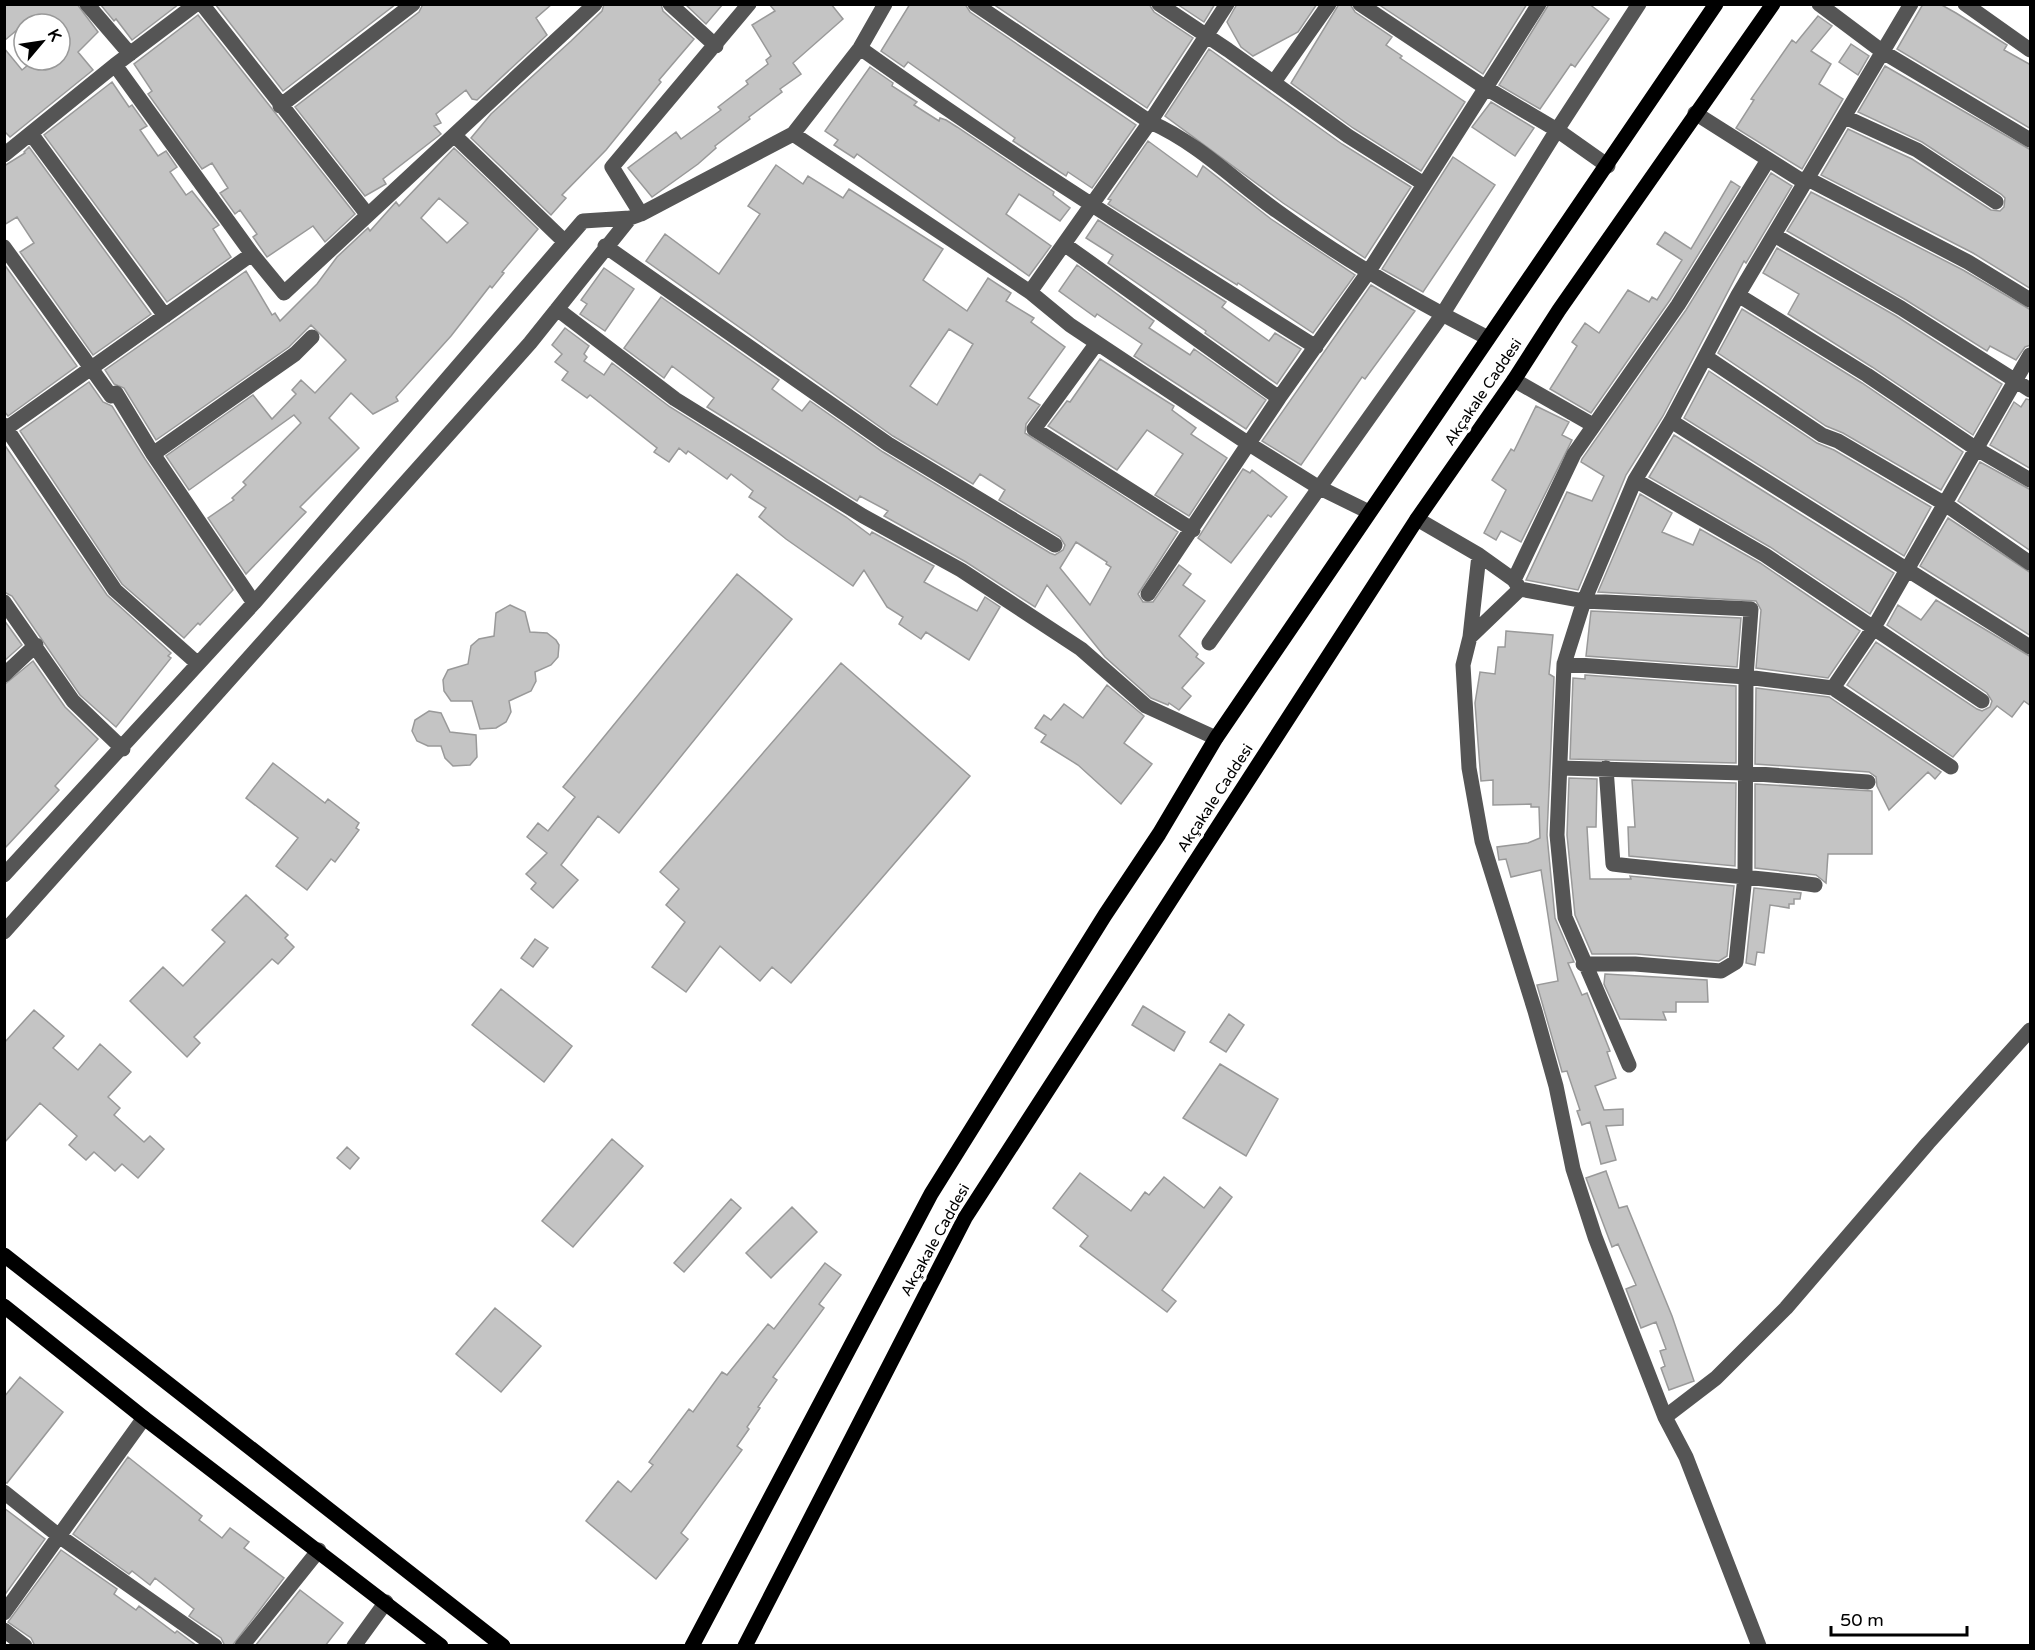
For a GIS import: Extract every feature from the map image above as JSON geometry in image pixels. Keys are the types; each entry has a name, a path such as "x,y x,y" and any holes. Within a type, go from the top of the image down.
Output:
{"main road":[{"name":"Akçakale Caddesi","path":"692,1646 931,1194 1098,925 1159,834 1216,738 1608,166 1716,4"},
{"name":"Akçakale Caddesi","path":"745,1646 965,1218 1417,519 1695,113 1773,4"},
{"path":"4,1255 503,1646"},
{"path":"4,1306 144,1418 319,1550 441,1646"}],"street":[{"path":"87,4 130,54"},
{"path":"4,155 32,135 115,65 196,4"},
{"path":"202,4 367,214"},
{"path":"280,106 413,4"},
{"path":"115,65 252,254 284,293 595,4"},
{"path":"670,4 716,46"},
{"path":"636,216 612,167 749,4"},
{"path":"4,933 557,309 605,246 636,216 793,134 860,48 885,4"},
{"path":"975,4 1150,122 1176,133 1277,211 1369,271 1442,315 1488,338"},
{"path":"1159,4 1274,82 1286,93 1348,136 1424,184"},
{"path":"1030,292 1150,122 1205,34 1227,4"},
{"path":"1274,82 1329,4"},
{"path":"1360,4 1486,88 1557,130 1608,166"},
{"path":"1148,594 1193,530 1279,398 1369,271 1539,4"},
{"path":"1209,643 1276,552 1318,488 1442,315 1557,130 1639,4"},
{"path":"1819,4 1883,52 2031,140"},
{"path":"1629,1065 1598,991 1583,964 1565,917 1557,835 1560,705 1564,664 1584,601 1635,480 1671,421 1738,295 1911,4"},
{"path":"1965,4 2031,50"},
{"path":"860,48 981,135 1039,168 1091,204 1316,346"},
{"path":"1695,113 1768,160 1968,262 2031,300"},
{"path":"1845,117 1917,150 1996,202"},
{"path":"793,134 1030,292 1097,343 1249,444 1318,488 1369,512"},
{"path":"32,135 165,316"},
{"path":"454,135 564,241"},
{"path":"1470,638 1517,585 1550,499 1574,454 1678,305 1768,160"},
{"path":"7,868 123,749 197,663 254,603 564,241 584,221 636,216"},
{"path":"1774,235 1901,308 2031,390"},
{"path":"1064,244 1279,398"},
{"path":"605,246 888,444 1055,545"},
{"path":"4,247 111,396 116,393 153,454 254,603"},
{"path":"197,663 115,590 5,428 93,369 252,254"},
{"path":"1738,295 1867,375 1975,448 2031,480"},
{"path":"557,309 675,399 863,516 961,570 1081,649 1146,706 1216,738"},
{"path":"153,454 295,354 312,337"},
{"path":"1097,343 1034,429 1193,530"},
{"path":"1833,688 1873,629 2014,380 2031,355"},
{"path":"1706,357 1822,435 1838,441 1945,504 2031,563"},
{"path":"1514,380 1593,425"},
{"path":"1671,421 2031,647"},
{"path":"1635,480 1765,555 1982,701"},
{"path":"1417,519 1479,555 1517,585 1584,601 1750,609 1744,773 1745,876 1736,962 1721,971 1635,964 1583,964"},
{"path":"1479,555 1470,638 1463,665 1469,768 1482,841 1535,1011 1556,1086 1573,1169 1595,1237 1665,1417 1686,1457 1759,1646"},
{"path":"4,602 73,701 123,749"},
{"path":"4,675 36,645"},
{"path":"1564,664 1746,676 1833,688 1951,767"},
{"path":"1560,768 1744,773 1868,782"},
{"path":"1606,768 1613,864 1815,885"},
{"path":"1665,1417 1716,1378 1786,1308 1928,1143 2031,1030"},
{"path":"4,1613 144,1418"},
{"path":"4,1492 59,1536 215,1646"},
{"path":"242,1646 319,1550"},
{"path":"354,1646 386,1602"},
{"path":"4,1630 25,1646"}],"building":[{"path":"4,4 77,4 98,32 78,52 93,70 10,137 4,131 4,48 12,58 12,72 72,72 72,12 12,12 12,34 4,41"},
{"path":"100,4 179,4 132,40 116,19 114,21"},
{"path":"215,4 396,4 283,91"},
{"path":"423,4 552,4 536,18 547,35 477,100 472,99 466,90 436,114 441,123 434,126 441,134 383,179 386,184 365,196 295,107 419,12"},
{"path":"604,4 661,4 663,11 694,39 659,80 661,82 606,150 562,195 566,198 551,215 471,138 491,114 602,11"},
{"path":"685,4 723,4 706,24"},
{"path":"769,4 831,4 843,19 793,63 801,74 780,89 782,92 715,146 716,148 698,164 652,197 628,168 676,132 681,139 721,110 718,107 748,84 746,81 768,64 766,60 771,56 752,25 775,11"},
{"path":"910,4 965,4 970,12 1136,125 1092,188 1068,172 1066,176 1013,141 1015,138 908,62 904,67 881,51"},
{"path":"993,4 1149,4 1154,12 1193,38 1147,108"},
{"path":"1177,4 1215,4 1204,22"},
{"path":"1237,4 1317,4 1298,32 1253,56 1241,47 1227,22"},
{"path":"1339,4 1350,4 1355,12 1392,37 1386,45 1402,56 1400,58 1465,102 1421,171 1353,128 1291,83"},
{"path":"1378,4 1527,4 1483,74"},
{"path":"1549,4 1589,4 1609,19 1575,67 1571,64 1540,109 1499,85"},
{"path":"1923,4 1940,4 1956,13 2007,45 2004,50 2031,65 2031,129 1897,49"},
{"path":"198,15 355,214 325,242 313,226 267,257 253,237 257,234 240,210 235,214 220,193 228,188 212,163 202,169 148,94 152,91 134,64"},
{"path":"1818,16 1832,26 1811,51 1831,64 1819,84 1843,99 1802,169 1736,128 1754,100 1751,99 1792,40 1796,43"},
{"path":"1851,44 1869,56 1858,75 1839,62"},
{"path":"1209,49 1342,144 1411,187 1365,258 1283,203 1165,116"},
{"path":"1885,66 2031,150 2031,289 1973,253 1821,175 1848,129 1912,159 1991,210 2000,211 2004,207 2005,198 2001,194 1922,142 1858,112"},
{"path":"870,67 893,83 892,86 917,102 914,105 939,121 940,118 957,127 1054,192 1053,195 1070,208 1060,221 1019,194 1006,214 1051,246 1029,276 857,154 854,158 834,145 838,140 825,131"},
{"path":"112,82 129,107 132,105 147,126 140,130 158,156 166,151 177,167 170,172 186,195 192,191 219,225 213,229 231,257 167,302 44,135"},
{"path":"1491,102 1534,128 1515,156 1472,127"},
{"path":"1148,141 1197,177 1203,166 1271,219 1355,275 1313,333 1238,283 1237,285 1108,204 1111,200 1108,199"},
{"path":"29,147 151,314 93,355 20,252 34,243 17,217 4,225 4,166 25,153"},
{"path":"454,148 538,229 502,272 504,273 492,288 490,286 451,336 396,397 398,401 373,414 351,393 329,418 359,448 300,507 306,512 246,574 208,518 234,500 232,498 246,485 243,482 301,423 294,415 189,490 166,456 253,395 272,419 296,394 292,390 301,380 315,393 346,360 311,325 289,347 156,440 124,388 114,384 105,370 246,271 272,315 275,313 280,321 317,284 337,257 368,228 370,231 396,202 399,206","holes":["439,198 468,223 447,243 421,218"]},
{"path":"1453,157 1495,185 1423,292 1382,269"},
{"path":"776,165 803,184 808,176 843,198 849,189 943,249 923,280 967,311 988,278 1011,293 1006,301 1034,318 1031,322 1065,347 1028,398 1040,405 1026,424 1025,433 1178,532 1138,594 1143,602 1153,602 1179,565 1191,574 1183,585 1205,601 1179,636 1204,663 1182,688 1191,696 1179,710 1169,703 1168,705 1151,698 1105,657 1047,585 1035,607 966,562 884,516 888,511 860,496 857,501 707,407 714,398 672,366 664,378 624,348 661,297 779,380 772,389 802,411 810,401 883,452 1050,553 1055,555 1063,550 1065,545 1060,537 999,500 1005,490 980,474 973,484 893,436 646,261 665,234 719,274 760,214 748,206","holes":["949,329 973,344 937,405 910,386","1076,542 1111,567 1090,605 1060,568"]},
{"path":"1771,173 1792,186 1746,263 1744,261 1663,416 1626,475 1578,590 1526,580 1567,492 1592,501 1604,476 1581,462 1582,459 1686,310"},
{"path":"1731,181 1740,187 1670,300 1591,413 1550,389 1577,346 1572,342 1585,323 1599,333 1628,290 1649,302 1652,297 1657,300 1682,260 1657,244 1665,232 1691,249"},
{"path":"1811,192 1963,270 2031,310 2031,345 2025,347 2016,360 1990,346 1987,351 1906,300 1787,231"},
{"path":"1098,220 1226,302 1222,307 1269,341 1275,333 1301,349 1277,384 1108,263 1113,255 1086,238"},
{"path":"1777,248 1896,316 2002,384 1973,435 1788,314 1799,294 1763,273"},
{"path":"4,264 77,366 8,416 4,411"},
{"path":"1077,265 1154,321 1149,328 1190,355 1194,349 1266,400 1246,429 1134,356 1142,344 1097,314 1095,317 1059,291"},
{"path":"604,268 634,289 605,331 580,314 587,304 581,300"},
{"path":"1371,285 1415,311 1365,379 1362,377 1301,465 1262,441"},
{"path":"1742,309 1862,383 1963,452 1941,490 1843,433 1826,426 1718,353"},
{"path":"565,328 589,346 584,354 587,357 584,361 604,375 612,363 670,407 846,517 870,535 872,532 934,566 924,582 977,611 985,597 1000,607 969,660 926,632 921,639 899,624 903,617 887,607 864,570 853,586 786,539 759,517 766,508 749,497 753,491 731,474 727,479 688,451 686,454 679,448 669,462 654,452 657,448 590,395 587,398 562,380 568,372 555,362 562,354 552,345"},
{"path":"1100,359 1174,406 1172,410 1196,428 1191,434 1227,458 1189,516 1155,495 1183,454 1147,430 1117,470 1048,426 1067,401 1070,402"},
{"path":"1709,371 1817,443 1834,450 1931,507 1904,556 1684,418"},
{"path":"89,382 103,402 112,406 233,590 200,625 198,623 184,638 122,584 20,431"},
{"path":"2026,399 2031,400 2031,469 1990,445 2014,402 2021,407"},
{"path":"1536,406 1569,422 1562,435 1572,440 1521,542 1501,531 1496,540 1484,533 1506,490 1492,480 1511,449 1514,451"},
{"path":"1674,435 1894,573 1870,614 1770,547 1649,477"},
{"path":"4,444 107,595 171,653 168,656 171,658 116,727 80,695 12,596 4,592"},
{"path":"1980,462 2031,490 2031,551 1958,501"},
{"path":"1243,469 1250,473 1252,470 1287,497 1271,517 1268,515 1231,563 1198,538"},
{"path":"1640,494 1672,513 1662,532 1693,545 1700,529 1760,563 1860,631 1828,678 1756,668 1761,610 1756,601 1598,592"},
{"path":"1948,518 2031,573 2031,636 1920,566"},
{"path":"737,574 792,619 619,833 598,816 561,865 578,880 553,908 531,889 536,883 526,874 547,853 527,837 538,823 548,831 575,797 563,787"},
{"path":"1936,600 2031,657 2031,706 2024,701 2012,717 1997,706 1953,757 1847,685 1876,642 1977,709 1982,711 1990,707 1992,701 1987,693 1887,625 1898,605 1921,620"},
{"path":"510,605 525,612 530,632 547,633 556,640 559,645 558,657 551,665 535,672 536,681 531,691 509,701 511,712 506,722 496,728 480,729 472,701 451,701 444,691 443,680 448,670 468,664 471,646 479,639 494,636 496,613"},
{"path":"1591,611 1741,618 1737,667 1586,656"},
{"path":"4,620 22,645 4,661"},
{"path":"1506,631 1553,635 1549,674 1554,677 1547,835 1555,918 1574,962 1568,963 1582,995 1587,993 1610,1051 1607,1052 1616,1078 1595,1086 1604,1110 1623,1109 1623,1125 1606,1126 1616,1160 1601,1164 1590,1122 1582,1125 1577,1111 1580,1110 1567,1071 1562,1072 1537,985 1558,981 1541,870 1511,877 1506,859 1499,860 1497,847 1528,843 1540,838 1539,807 1531,807 1531,804 1493,805 1493,780 1481,781 1475,703 1480,672 1495,674 1498,647 1505,647"},
{"path":"33,661 65,707 98,739 55,786 59,790 4,849 4,685"},
{"path":"841,663 970,776 791,983 772,967 760,981 720,946 686,992 652,967 685,922 666,905 679,889 660,872"},
{"path":"1585,675 1736,686 1736,763 1570,759 1573,678 1585,679"},
{"path":"1107,685 1144,716 1124,743 1152,764 1121,804 1078,765 1041,742 1046,735 1035,728 1044,715 1051,720 1064,704 1083,718"},
{"path":"1756,688 1829,697 1941,772 1935,779 1928,772 1889,810 1877,786 1876,777 1869,772 1755,764"},
{"path":"429,711 441,713 450,732 476,735 477,757 470,765 453,766 445,758 441,746 428,746 417,741 412,731 415,720"},
{"path":"273,763 325,803 328,799 359,823 356,828 359,830 335,862 331,859 307,890 276,866 298,838 246,798"},
{"path":"1569,778 1597,779 1596,827 1587,827 1590,879 1631,879 1630,876 1734,886 1727,956 1719,961 1636,954 1592,954 1575,915 1567,835"},
{"path":"1632,780 1736,783 1735,866 1629,856 1628,827 1635,827"},
{"path":"1755,784 1872,791 1872,854 1828,854 1826,883 1816,875 1755,868"},
{"path":"1754,888 1801,893 1800,899 1794,899 1794,904 1789,904 1789,908 1770,905 1764,953 1757,952 1755,965 1746,963"},
{"path":"246,895 288,935 285,938 294,947 278,964 272,959 194,1037 200,1043 187,1057 130,1001 163,967 183,986 225,942 212,930"},
{"path":"535,939 548,948 533,967 521,958"},
{"path":"1605,974 1707,980 1708,1002 1676,1002 1676,1012 1663,1012 1666,1020 1620,1019 1604,984"},
{"path":"501,989 572,1046 544,1082 472,1025"},
{"path":"1143,1006 1185,1032 1174,1051 1132,1025"},
{"path":"34,1010 64,1036 53,1048 78,1070 100,1044 131,1072 108,1097 120,1108 114,1115 144,1142 150,1136 164,1149 138,1178 122,1164 115,1171 94,1152 86,1160 69,1145 77,1136 40,1103 4,1143 4,1043"},
{"path":"1229,1014 1244,1025 1226,1052 1210,1042"},
{"path":"1220,1064 1278,1099 1246,1156 1183,1118"},
{"path":"612,1139 643,1166 573,1247 542,1221"},
{"path":"347,1147 359,1158 350,1169 337,1158"},
{"path":"1606,1171 1619,1208 1627,1206 1672,1316 1694,1381 1669,1390 1661,1368 1665,1366 1660,1351 1666,1349 1656,1322 1641,1328 1626,1289 1636,1285 1618,1244 1612,1247 1586,1178"},
{"path":"1080,1173 1131,1211 1145,1192 1149,1195 1164,1177 1204,1208 1220,1187 1232,1197 1162,1290 1176,1301 1167,1312 1080,1246 1088,1236 1053,1208"},
{"path":"731,1199 741,1208 684,1272 674,1263"},
{"path":"792,1207 817,1232 771,1278 746,1253"},
{"path":"825,1263 841,1275 819,1304 824,1308 773,1377 777,1380 758,1407 760,1408 747,1427 749,1429 737,1446 742,1450 681,1533 688,1539 656,1579 586,1521 618,1481 631,1492 653,1465 649,1462 689,1409 693,1412 722,1372 727,1375 768,1324 774,1329"},
{"path":"495,1308 541,1346 501,1392 456,1354"},
{"path":"20,1377 63,1412 7,1483 4,1482 4,1397"},
{"path":"128,1457 202,1516 199,1520 222,1538 230,1528 249,1542 244,1548 284,1578 232,1646 225,1646 221,1638 189,1616 194,1609 155,1578 150,1585 132,1571 129,1574 73,1534"},
{"path":"4,1508 45,1539 4,1596"},
{"path":"61,1550 117,1589 114,1594 136,1610 139,1606 197,1646 35,1646 31,1638 8,1622"},
{"path":"300,1590 343,1623 325,1646 255,1646"}]}
